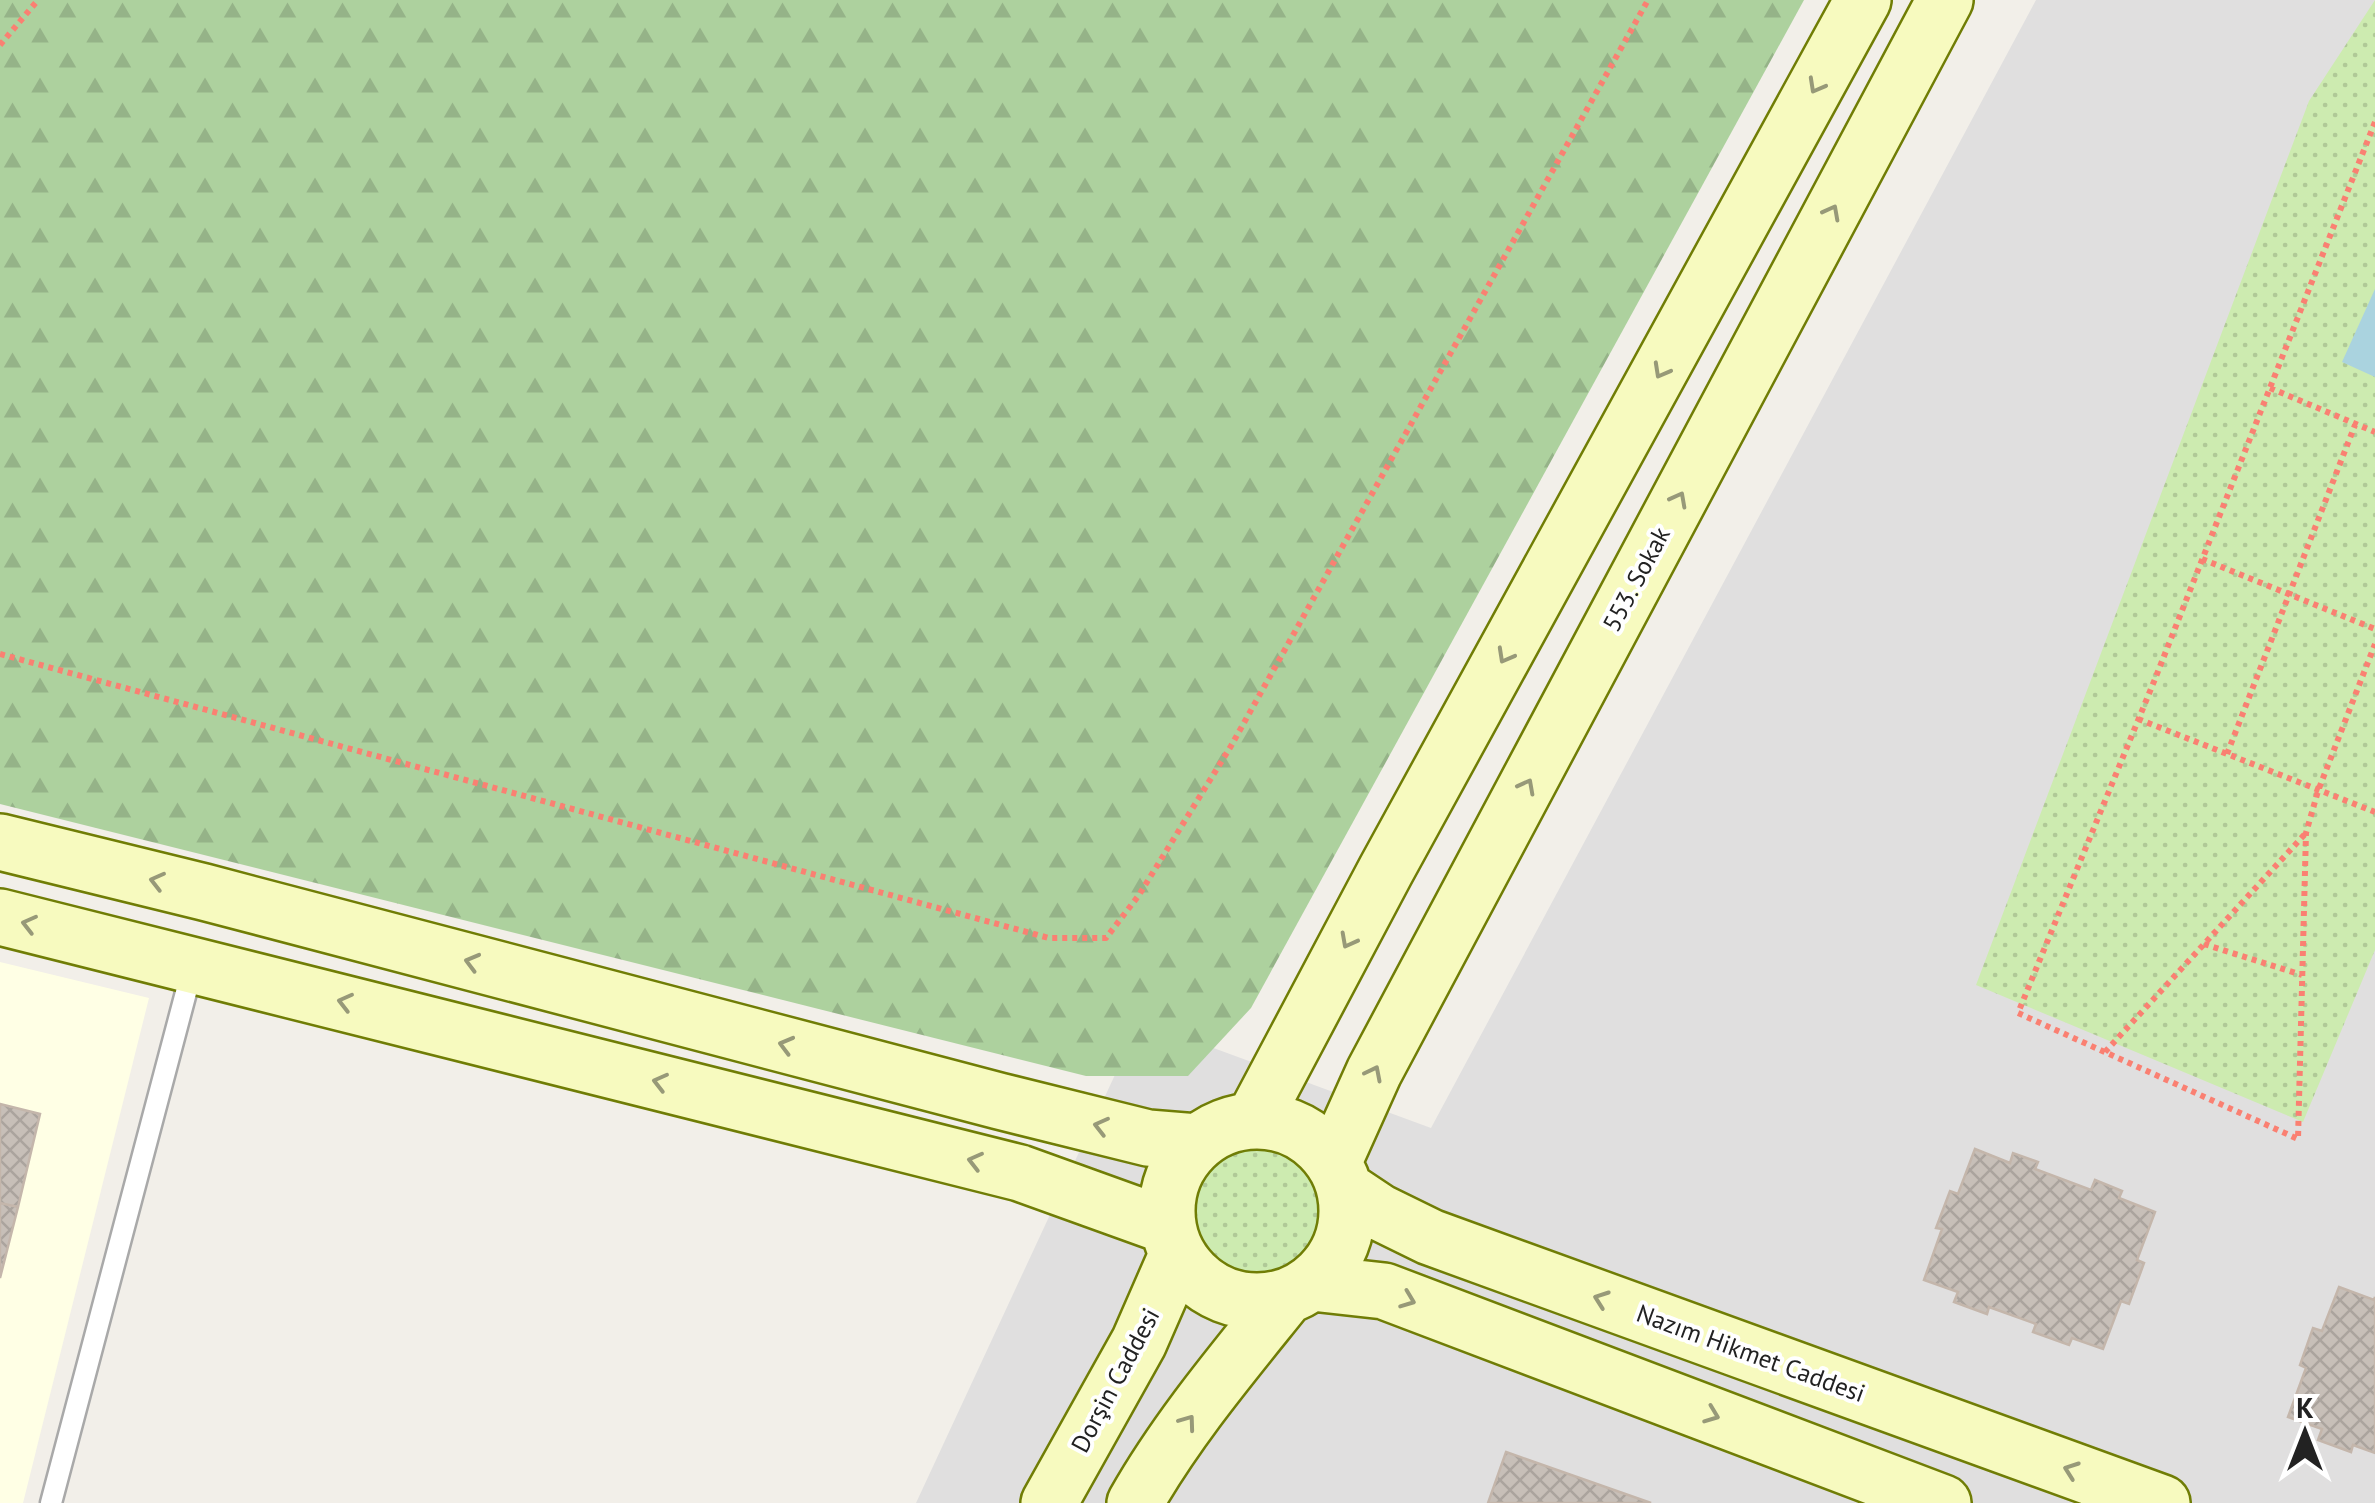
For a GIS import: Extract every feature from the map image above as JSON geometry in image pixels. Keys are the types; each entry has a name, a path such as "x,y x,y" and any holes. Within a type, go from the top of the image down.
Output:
{"main road":[{"path":"1254,1119 1386,870 1863,0"},
{"name":"553. Sokak","path":"1340,1176 1374,1072 1944,0"},
{"path":"0,842 1018,1106 1148,1138 1197,1142"},
{"path":"0,916 1020,1173 1172,1240"},
{"path":"1135,1503 1155,1468 1212,1390 1299,1290 1330,1264 1343,1242 1348,1216 1340,1176 1312,1138 1285,1124 1254,1119 1224,1126 1197,1142 1177,1166 1167,1195 1172,1240 1196,1279 1223,1296 1254,1302 1299,1290 1384,1290 1943,1503"},
{"name":"Nazım Hikmet Caddesi","path":"1340,1176 1379,1212 1430,1237 2162,1503"},
{"name":"Dorşin Caddesi","path":"1049,1503 1139,1342 1172,1240"}],"lane":[{"path":"51,1503 193,964"}],"path":[{"path":"0,45 38,0"},
{"path":"0,654 1049,938 1106,938 1231,746 1648,0"},
{"path":"2375,122 2018,1013 2298,1139 2306,834 2318,792 2375,644"},
{"path":"2270,388 2375,432"},
{"path":"2227,754 2355,425"},
{"path":"2202,559 2375,629"},
{"path":"2138,719 2375,812"},
{"path":"2104,1052 2306,834"},
{"path":"2204,944 2302,976"}],"shaded area":[{"path":"2036,0 2375,0 2375,1503 916,1503 1140,1021 1431,1128"},
{"path":"0,962 149,998 23,1503 0,1503"}],"green space":[{"path":"0,0 1804,0 1251,1008 1188,1076 1086,1076 0,804"},
{"path":"2375,0 2375,950 2303,1122 1976,985 2309,101"},
{"path":"1258,1147 1285,1153 1307,1168 1322,1190 1328,1217 1322,1244 1307,1266 1285,1281 1258,1287 1231,1281 1209,1266 1194,1244 1188,1217 1194,1190 1209,1168 1231,1153"}],"water":[{"path":"2375,289 2375,377 2342,362"}],"building":[{"path":"0,1104 40,1114 18,1207 0,1203"},
{"path":"1975,1149 2010,1163 2013,1153 2038,1162 2035,1169 2091,1190 2095,1180 2122,1191 2119,1198 2155,1212 2137,1260 2144,1263 2129,1304 2121,1301 2103,1349 2072,1338 2069,1345 2033,1332 2036,1324 1989,1307 1987,1314 1954,1302 1958,1292 1924,1280 1942,1229 1936,1228 1950,1191 1958,1194"},
{"path":"0,1203 18,1207 0,1278"},
{"path":"2339,1287 2374,1300 2375,1297 2375,1453 2353,1445 2351,1452 2318,1440 2322,1429 2288,1417 2306,1368 2300,1365 2313,1328 2322,1331"},
{"path":"1506,1452 1651,1503 1488,1503"}]}
